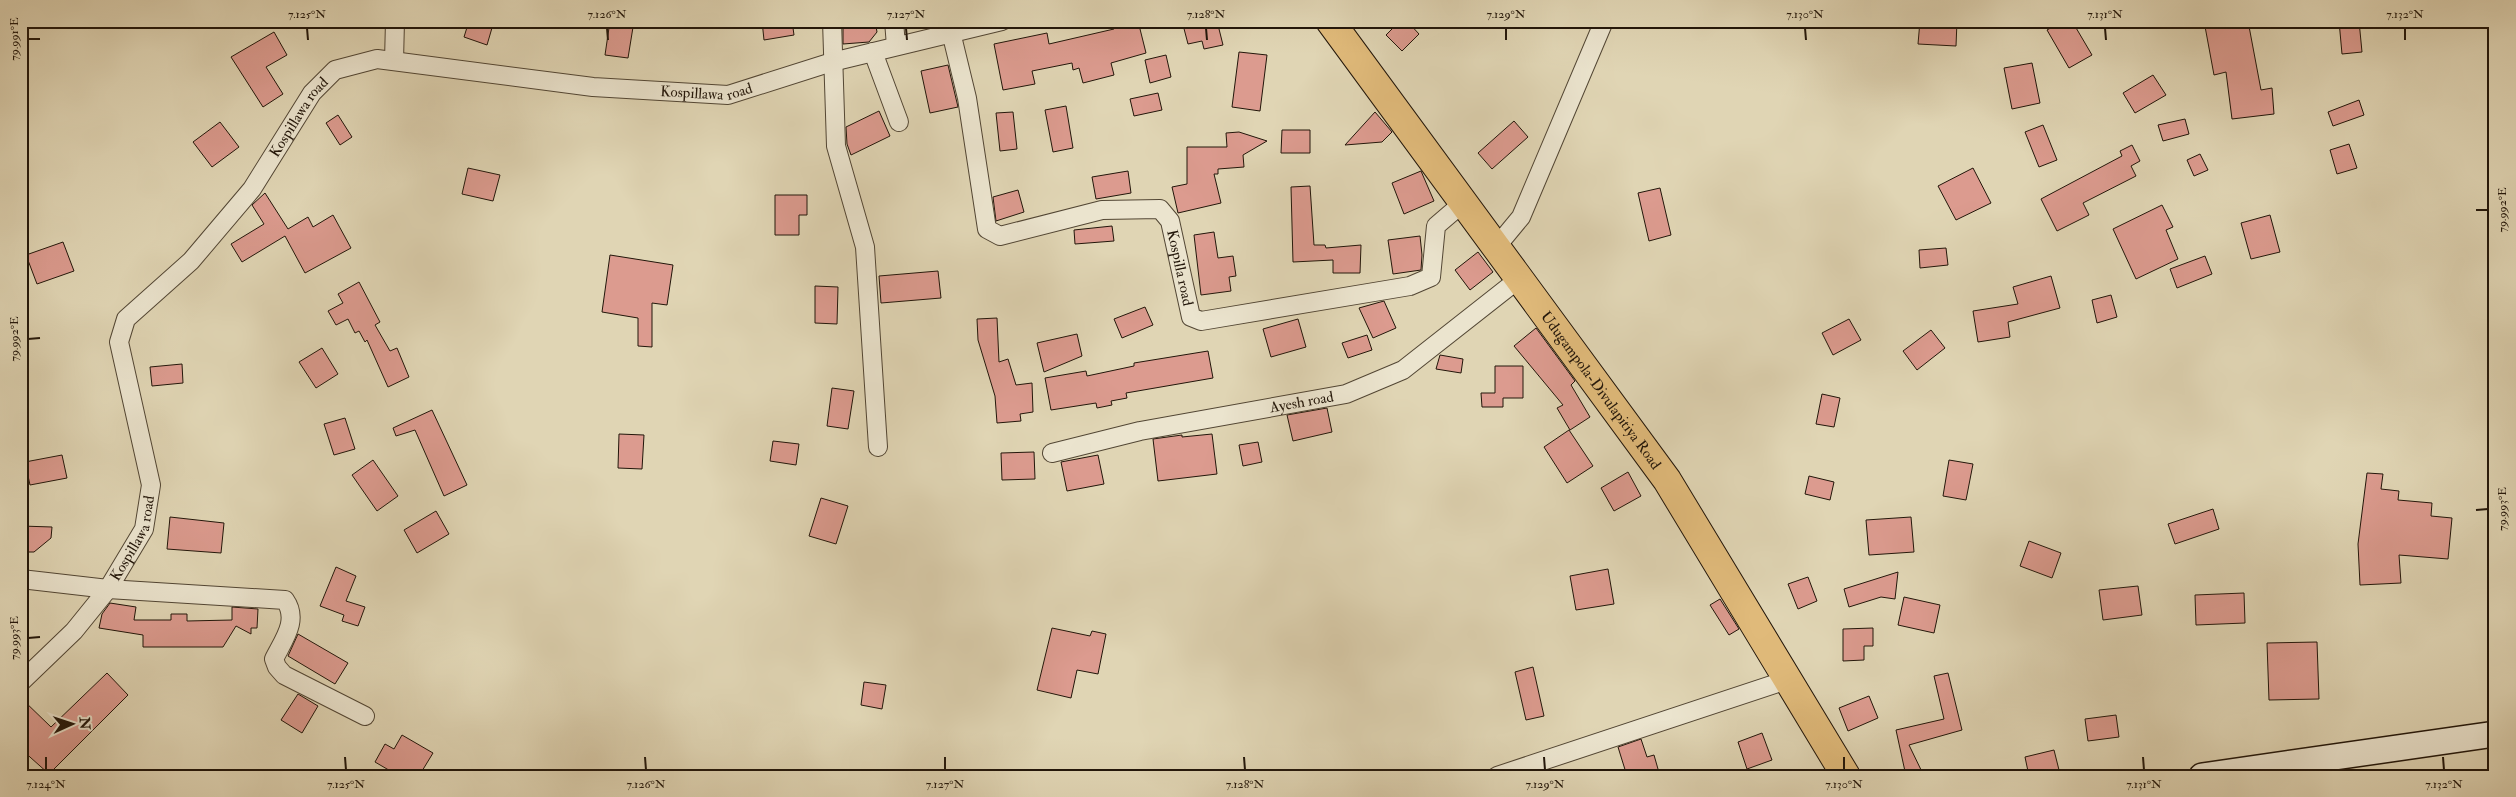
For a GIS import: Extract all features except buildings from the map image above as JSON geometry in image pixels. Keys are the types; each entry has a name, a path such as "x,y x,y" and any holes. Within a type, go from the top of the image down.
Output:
{"main road":[{"name":"Udugampola-Divulapitiya Road","path":"1330,21 1667,480 1786,680 1846,776"}],"street":[{"path":"394,61 395,21"},
{"path":"832,21 836,146 865,247 878,447"},
{"path":"894,21 896,46"},
{"name":"Kospillawa road","path":"21,682 74,631 108,589 144,528 151,485 119,342 126,319 191,261 252,190 312,93 335,70 378,59 593,87 728,95 832,62 1002,21"},
{"path":"1496,246 1520,217 1604,21"},
{"name":"Kospilla road","path":"951,32 967,98 986,229 1000,236 1102,210 1160,209 1170,221 1191,316 1202,321 1410,286 1431,277 1436,226 1464,202"},
{"path":"873,52 899,122"},
{"name":"Ayesh road","path":"1052,453 1140,430 1346,394 1403,370 1520,278"},
{"path":"21,579 108,589 285,600 291,608 292,622 274,659 277,667 284,675 366,716"},
{"path":"1497,776 1786,680"},
{"path":"2202,776 2495,734"}]}
